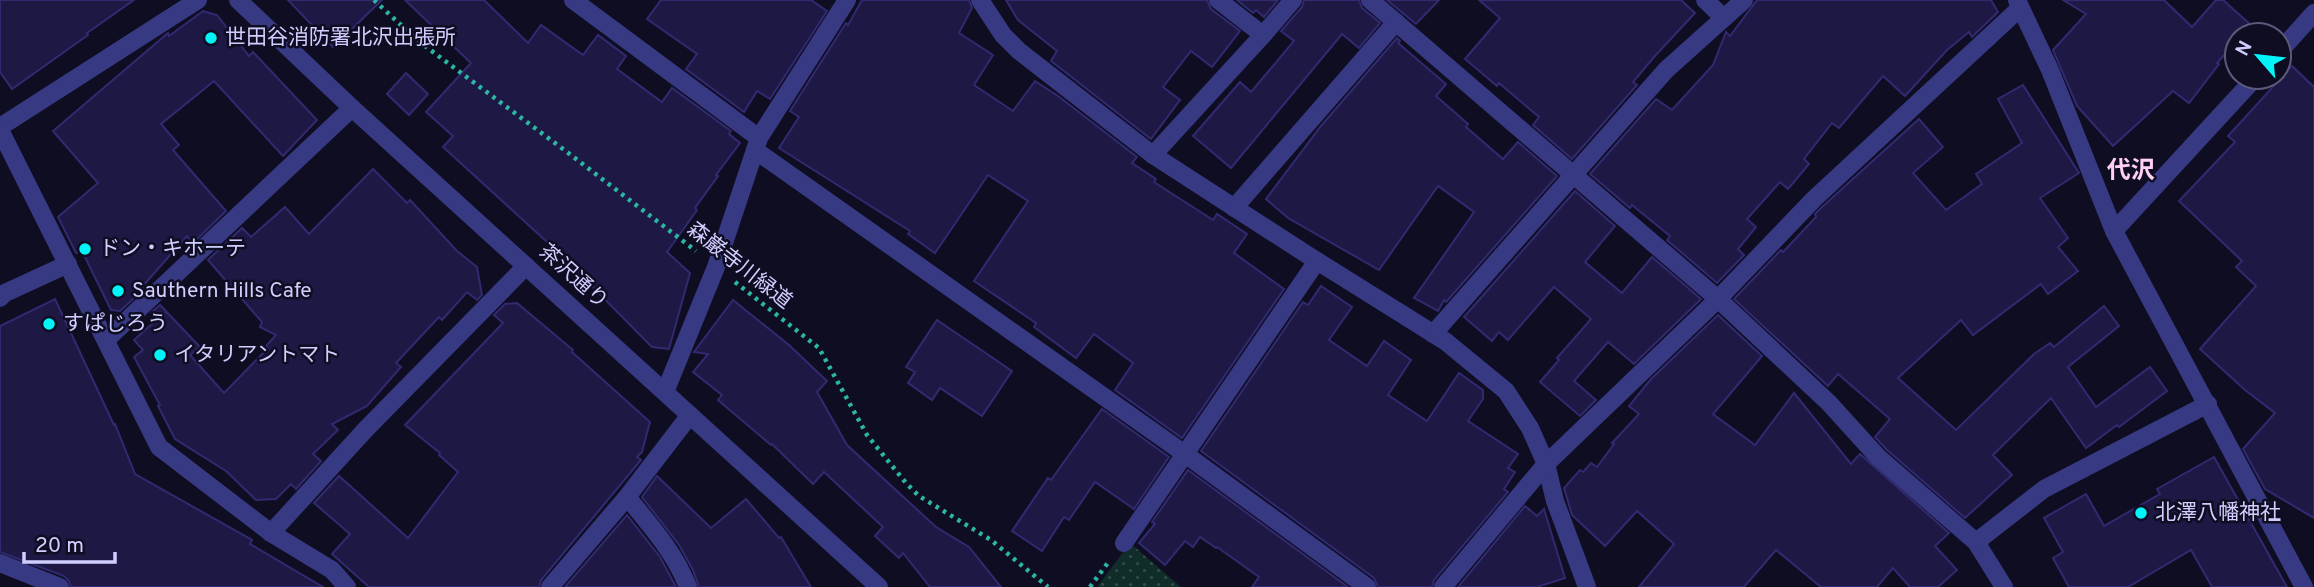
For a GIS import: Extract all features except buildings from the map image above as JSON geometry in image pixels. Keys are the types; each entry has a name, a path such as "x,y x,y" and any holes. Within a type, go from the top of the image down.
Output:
{"street":[{"path":"198,0 0,128 159,447 271,533 332,570 347,587"},
{"name":"茶沢通り","path":"238,0 879,587"},
{"path":"573,0 757,144 1367,587"},
{"path":"665,392 716,267 757,144 847,0"},
{"path":"980,0 1003,35 1019,51 1153,155 1433,334 1506,391 1530,428 1546,464 1555,501 1587,587"},
{"path":"1219,0 1263,36"},
{"path":"1153,155 1293,0"},
{"path":"1370,0 1718,299 1829,403 1878,457 1976,542 2004,587"},
{"path":"1705,0 1724,18"},
{"path":"1433,334 1666,69 1744,0"},
{"path":"1443,587 1546,464 1718,299 1814,199 2019,4 2050,70 2114,231 2304,587"},
{"path":"2293,36 2314,13"},
{"path":"1234,208 1396,22"},
{"path":"2114,231 2243,91"},
{"path":"106,340 352,107"},
{"path":"1124,542 1317,261"},
{"path":"0,298 5,293 68,264"},
{"path":"271,533 366,429 526,266"},
{"path":"1976,542 2045,489 2208,404"},
{"path":"550,587 627,497 690,415"},
{"path":"627,497 654,529 688,587"},
{"path":"0,563 29,582 60,587"}],"path":[{"name":"森巌寺川緑道","path":"374,0 417,40 567,152 819,348 867,435 906,483 919,496 991,540 1048,587"},
{"path":"1090,587 1124,542"}],"green space":[{"path":"1130,543 1181,587 1097,587"}],"place":[{"name":"世田谷消防署北沢出張所","path":"211,38"},
{"name":"ドン・キホーテ","path":"85,249"},
{"name":"Sauthern Hills Cafe","path":"118,291"},
{"name":"すぱじろう","path":"49,324"},
{"name":"イタリアントマト","path":"160,355"},
{"name":"北澤八幡神社","path":"2141,513"}],"district":[{"name":"代沢","path":"2131,172"}]}
